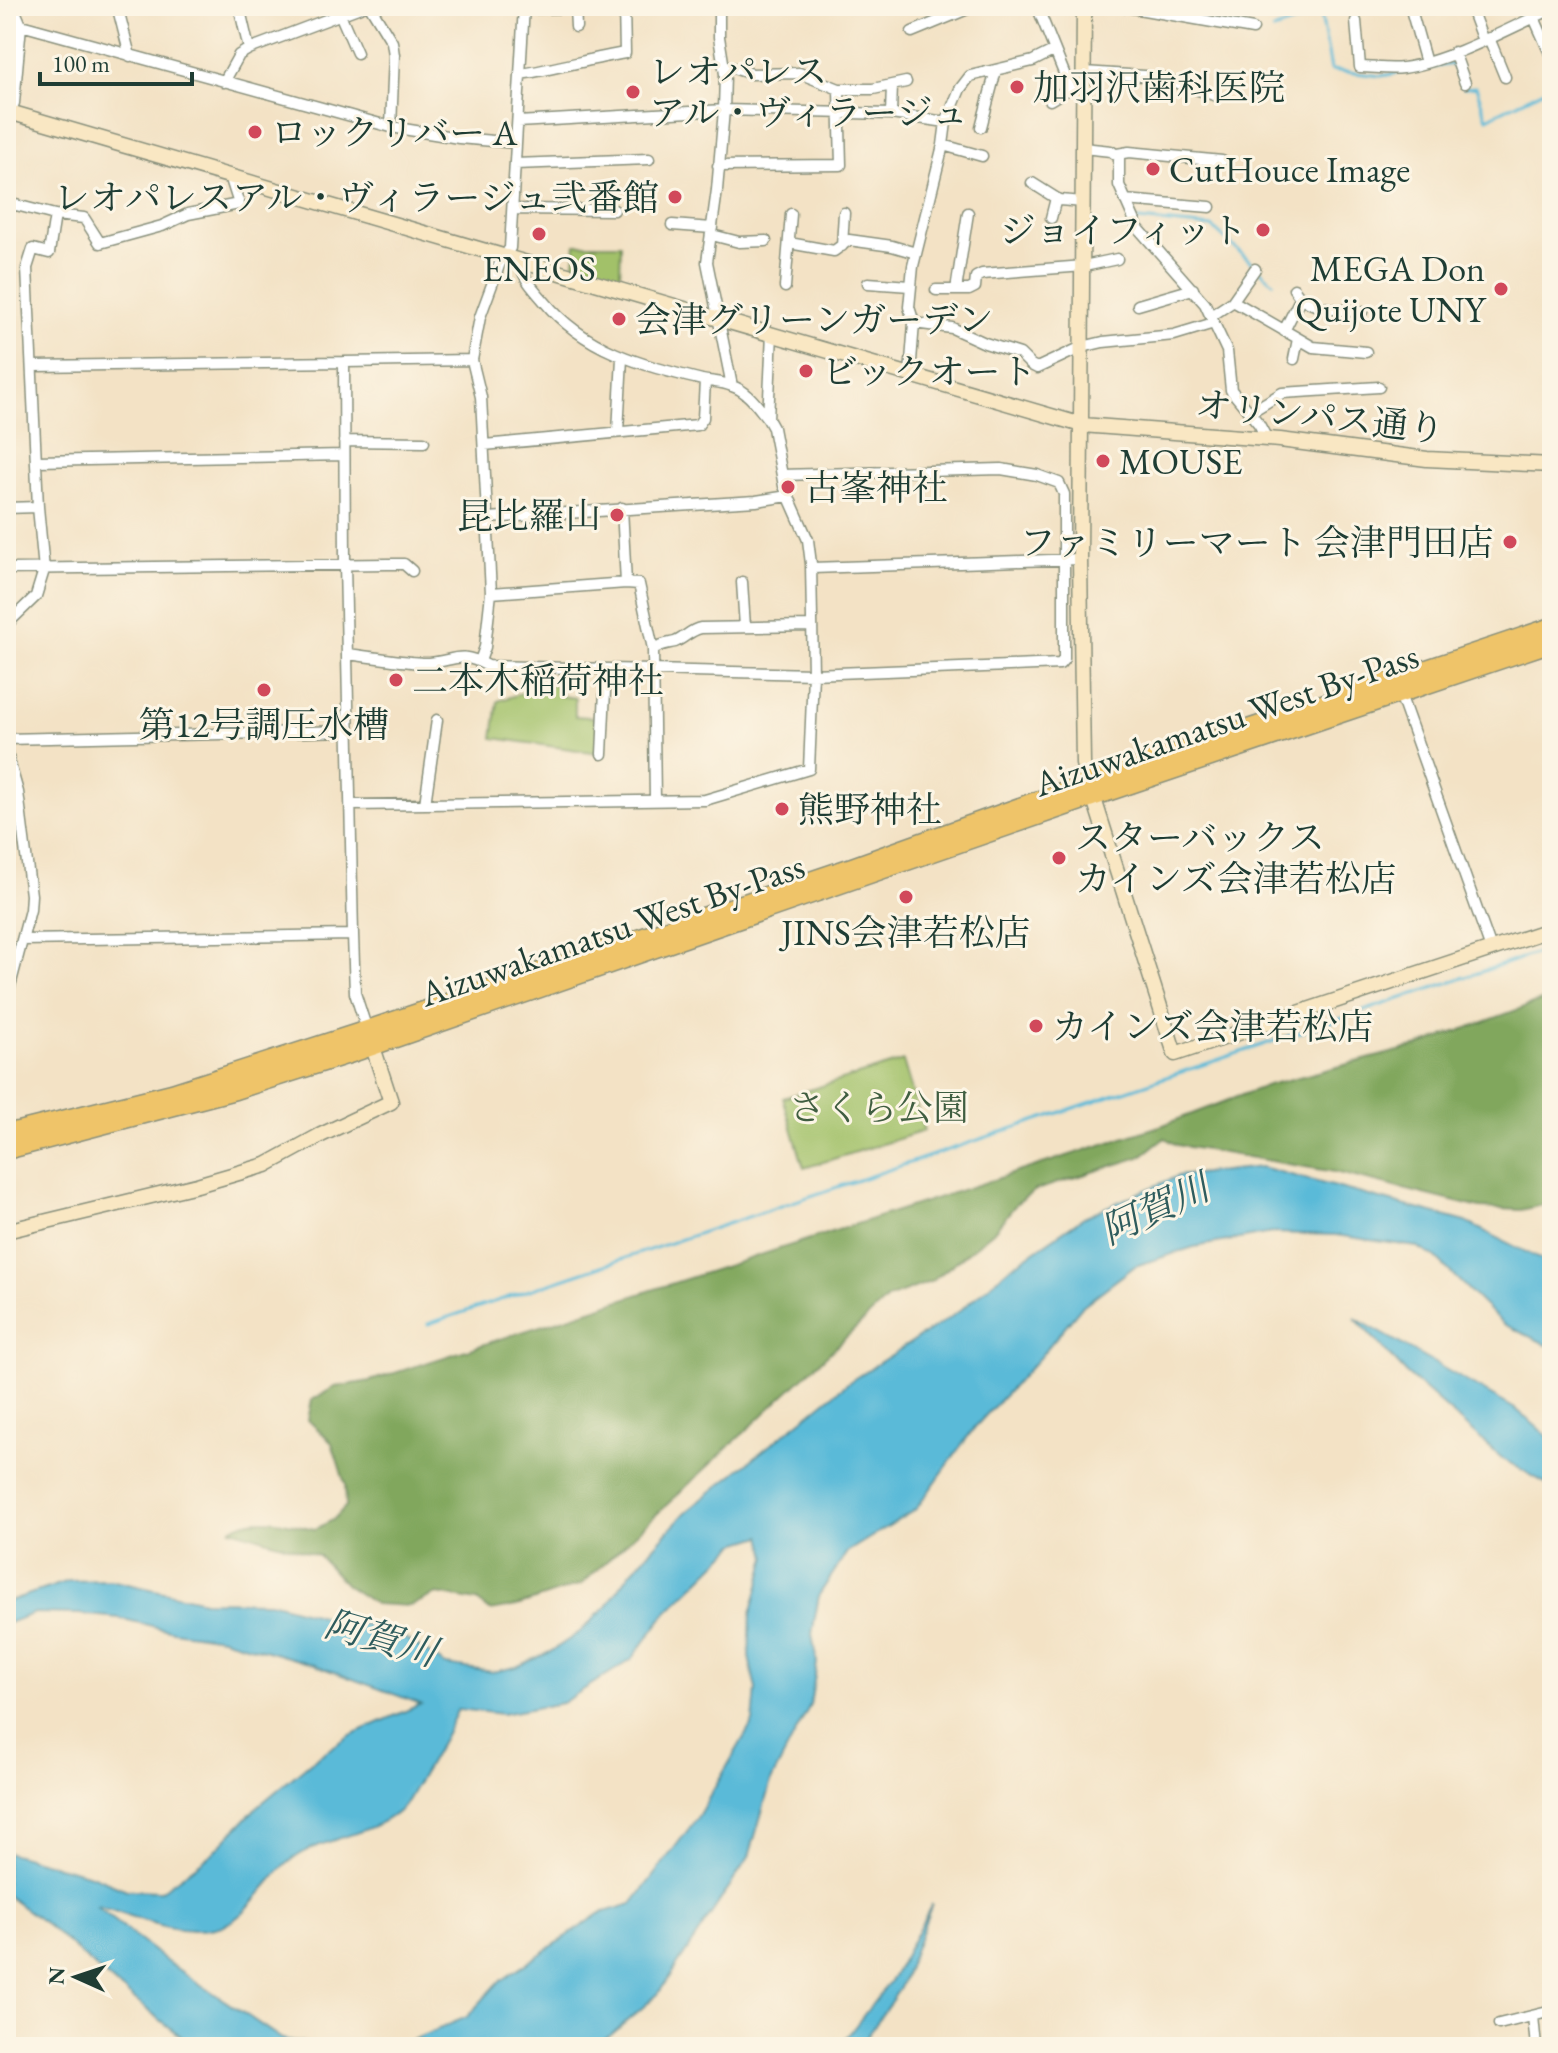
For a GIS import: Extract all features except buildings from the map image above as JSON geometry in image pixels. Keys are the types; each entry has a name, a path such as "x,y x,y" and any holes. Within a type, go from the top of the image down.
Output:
{"highway":[{"name":"Aizuwakamatsu West By-Pass","path":"1090,790 1552,627"},
{"name":"Aizuwakamatsu West By-Pass","path":"6,1150 235,1090 370,1038 823,877 1400,694 1552,642"},
{"name":"Aizuwakamatsu West By-Pass","path":"6,1134 172,1093 370,1038"}],"street":[{"path":"7,114 14,103 21,25 13,6"},
{"path":"130,56 118,9 131,6"},
{"path":"239,6 249,49"},
{"path":"224,82 239,55 249,49 363,6"},
{"path":"370,6 392,42 391,127"},
{"path":"521,74 625,53 624,6"},
{"path":"719,6 724,110 708,274 720,317 732,386"},
{"path":"1037,6 1053,51 1077,90 1083,148 1080,559 1083,764 1175,1054 1552,929"},
{"path":"1050,100 1077,90 1084,72 1084,6"},
{"path":"1121,6 1253,29"},
{"path":"1410,6 1426,63"},
{"path":"1470,6 1505,77"},
{"path":"352,805 705,800 809,769 813,674 810,626 812,568 808,540 788,496 773,428 768,419 751,398 732,386 622,358 571,328 527,280 510,248 524,8 575,7 576,27"},
{"path":"912,32 968,7"},
{"path":"1356,21 1360,67 1401,69 1426,63 1486,39 1536,11 1552,9"},
{"path":"1536,11 1552,58"},
{"path":"340,14 357,53"},
{"path":"21,25 391,127 516,143"},
{"path":"910,374 914,323 909,307 910,286 946,122 965,80 970,76 1033,61 1053,51"},
{"path":"1454,52 1465,83"},
{"path":"724,65 752,74 799,73 839,89 873,89 906,82"},
{"path":"981,127 996,70"},
{"path":"1084,72 1159,77 1217,96"},
{"path":"891,114 892,85"},
{"path":"718,166 841,165 839,89"},
{"path":"518,122 724,110 891,114 946,122"},
{"name":"オリンパス通り","path":"7,114 513,257 1082,425 1267,439 1427,459 1552,465"},
{"path":"943,145 982,156"},
{"path":"1083,148 1109,150 1117,154 1129,152 1222,161"},
{"path":"1117,154 1119,185 1138,228 1193,289 1212,320 1227,351 1231,390 1259,424 1267,439"},
{"path":"515,164 649,159"},
{"path":"6,208 16,205 55,215 84,218 100,243 162,226 188,214 239,204 230,176"},
{"path":"1032,183 1056,198 1084,202"},
{"path":"1051,218 1056,198"},
{"path":"1125,200 1210,207"},
{"path":"513,209 614,210"},
{"path":"842,246 844,213"},
{"path":"956,290 968,213"},
{"path":"785,287 791,214"},
{"path":"6,625 36,596 44,570 38,507 27,268 33,249 49,253 55,215"},
{"path":"672,225 712,232 739,242 766,241"},
{"path":"789,243 834,251 849,240 872,242 916,253"},
{"path":"480,661 485,647 491,593 481,397 472,360 480,317 500,263 513,257"},
{"path":"936,290 975,287 976,277 982,274 1084,266 1117,259"},
{"path":"914,323 952,328 1020,354 1037,368 1082,347 1174,335 1212,320 1233,301 1255,269"},
{"path":"868,283 910,286"},
{"path":"1138,305 1193,289"},
{"path":"1284,331 1297,294 1320,307 1362,312"},
{"path":"1233,301 1313,347 1366,352"},
{"path":"768,419 772,333"},
{"path":"1294,359 1298,339"},
{"path":"618,432 622,358"},
{"path":"33,366 472,360"},
{"path":"6,1231 197,1185 266,1165 391,1102 355,993 345,564 344,362"},
{"path":"484,445 698,425 703,418 705,381"},
{"path":"1249,413 1282,393 1379,387"},
{"path":"344,441 424,442"},
{"path":"37,461 344,455"},
{"path":"347,654 424,663 461,656 488,666 813,674 1060,664 1064,659 1064,494 1059,483 1037,475 1001,469 782,475"},
{"path":"488,518 788,496"},
{"path":"6,508 38,507"},
{"path":"622,508 626,583"},
{"path":"812,568 1080,559"},
{"path":"6,569 404,564 412,571"},
{"path":"742,582 745,627"},
{"path":"491,593 639,584 653,649 655,800"},
{"path":"653,649 657,645 679,641 691,630 810,626"},
{"path":"602,754 606,669"},
{"path":"1400,694 1491,949"},
{"path":"425,804 437,720"},
{"path":"6,739 349,731"},
{"path":"6,750 14,769 31,882 30,910 6,1001"},
{"path":"6,795 18,792"},
{"path":"22,940 353,935"},
{"path":"1499,2024 1552,2011"},
{"path":"1533,2016 1536,2047"}],"green space":[{"path":"576,244 621,244 620,278 574,265"},
{"path":"545,685 561,686 560,696 575,698 575,716 602,718 599,753 493,738 498,701 528,691 543,692"},
{"path":"1552,997 1552,1203 1521,1210 1480,1208 1335,1172 1177,1145 1165,1138 1140,1157 1036,1190 1017,1203 993,1232 932,1281 888,1298 582,1584 517,1606 490,1611 477,1601 437,1594 410,1606 375,1604 346,1585 318,1555 231,1529 261,1520 315,1529 333,1520 346,1506 345,1484 332,1443 308,1420 312,1400 335,1387 370,1381 1163,1125 1268,1085 1418,1046"},
{"name":"さくら公園","path":"903,1061 924,1131 804,1168 783,1098"}],"water":[{"name":"阿賀川","path":"1261,1167 1466,1222 1552,1265 1552,1347 1503,1324 1436,1258 1417,1247 1336,1235 1272,1233 1194,1247 1135,1266 1081,1307 975,1427 916,1509 847,1552 819,1595 812,1634 817,1663 810,1705 771,1781 749,1857 658,1994 611,2035 590,2047 396,2047 467,2017 498,1983 601,1913 632,1904 697,1818 753,1722 756,1689 749,1657 751,1614 767,1557 762,1536 736,1544 666,1613 632,1659 562,1703 502,1714 458,1709 401,1809 363,1831 322,1844 296,1857 248,1908 227,1924 184,1930 96,1906 167,1962 282,2039 321,2046 393,2047 195,2047 6,1895 6,1852 91,1875 127,1890 161,1891 213,1853 256,1808 316,1758 351,1735 421,1704 312,1664 222,1638 173,1631 119,1618 34,1613 6,1624 6,1602 69,1581 110,1580 204,1601 270,1602 343,1622 387,1627 446,1665 492,1672 516,1667 550,1652 580,1632 607,1606 631,1572 686,1512 849,1382 957,1313 1010,1268 1084,1217 1178,1176"},
{"path":"1355,1318 1517,1410 1552,1440 1552,1487 1503,1459 1406,1373"},
{"path":"932,1904 900,1988 860,2047 834,2047 843,2042 893,1977"}],"waterway":[{"path":"1273,30 1321,14 1333,6"},
{"path":"1321,14 1331,70 1381,76 1452,64 1457,74"},
{"path":"1464,88 1476,87 1487,118 1550,87"},
{"path":"1138,220 1212,227 1273,282"},
{"path":"428,1324 1552,948"}],"place":[{"name":"加羽沢歯科医院","path":"1017,87"},
{"name":"レオパレス アル・ヴィラージュ","path":"633,92"},
{"name":"ロックリバー A","path":"255,132"},
{"name":"CutHouce Image","path":"1153,169"},
{"name":"レオパレスアル・ヴィラージュ弐番館","path":"675,197"},
{"name":"ジョイフィット","path":"1263,230"},
{"name":"ENEOS","path":"539,234"},
{"name":"MEGA Don Quijote UNY","path":"1501,289"},
{"name":"会津グリーンガーデン","path":"619,319"},
{"name":"ビックオート","path":"806,371"},
{"name":"MOUSE","path":"1103,461"},
{"name":"古峯神社","path":"788,487"},
{"name":"昆比羅山","path":"617,515"},
{"name":"ファミリーマート 会津門田店","path":"1510,542"},
{"name":"二本木稲荷神社","path":"396,680"},
{"name":"第12号調圧水槽","path":"264,690"},
{"name":"熊野神社","path":"782,809"},
{"name":"スターバックス カインズ会津若松店","path":"1059,858"},
{"name":"JINS会津若松店","path":"906,897"},
{"name":"カインズ会津若松店","path":"1036,1026"}]}
